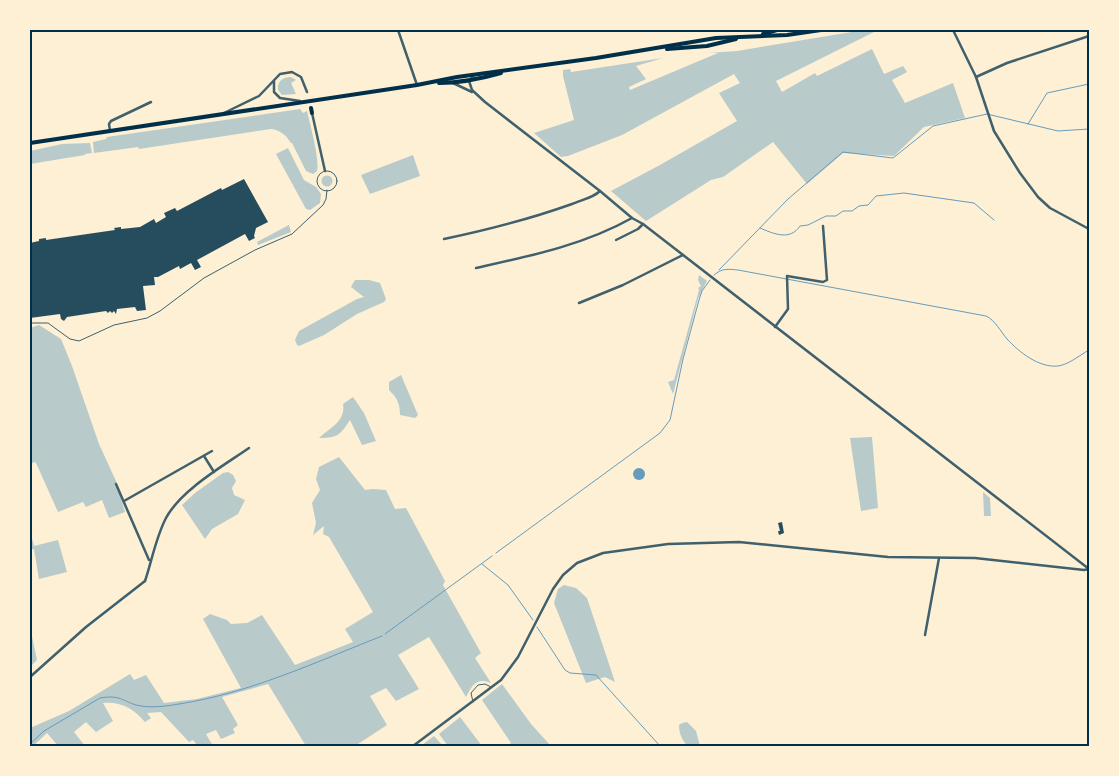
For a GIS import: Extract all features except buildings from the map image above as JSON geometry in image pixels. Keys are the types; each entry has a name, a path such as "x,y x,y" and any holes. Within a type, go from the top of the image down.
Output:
{"main road":[{"path":"756,36 777,30"},
{"path":"30,143 432,83 476,74 509,71 657,49 716,38 787,35 821,30"},
{"path":"657,49 712,46 743,37"},
{"path":"432,83 469,81 509,71"}],"street":[{"path":"398,30 417,85"},
{"path":"952,30 976,77 994,131 1007,152 1038,197 1058,213 1089,229"},
{"path":"976,77 1006,64 1089,36"},
{"path":"220,115 259,96 277,76 283,73 296,74 303,79 307,92"},
{"path":"469,81 476,74"},
{"path":"457,77 469,81 474,93"},
{"path":"274,80 274,92 280,98 304,102"},
{"path":"453,83 474,93 632,218 643,224 1089,569"},
{"path":"110,131 109,124 111,121 151,102"},
{"path":"312,110 325,171"},
{"path":"444,239 482,231 555,210 593,196 600,191"},
{"path":"476,268 532,256 588,239 632,218"},
{"path":"616,240 638,229 643,224"},
{"path":"775,327 788,309 787,276 823,282 827,280 823,226"},
{"path":"579,303 623,285 683,255"},
{"path":"30,677 86,627 145,581 165,519 174,505 214,472 249,448"},
{"path":"124,501 212,451"},
{"path":"204,456 214,472"},
{"path":"116,484 150,561"},
{"path":"413,746 501,680 518,658 562,575 576,563 603,553 668,544 739,542 888,557 976,558 1089,569"},
{"path":"925,636 939,558"}],"lane":[{"path":"325,171 333,173 337,180 334,187 328,190 322,189 318,182 320,174 325,171"},
{"path":"30,323 48,323 70,339 79,342 114,325 152,316 204,278 255,250 292,234 323,205 328,190"},
{"path":"473,702 471,693 478,685 485,684 491,688"}],"shaded area":[{"path":"864,30 878,30 776,81 782,92 815,73 817,76 872,49 884,74 903,66 907,72 892,80 905,103 953,83 965,118 924,127 894,156 843,153 807,184 773,142 723,177 711,180 646,221 611,191 737,121 719,93 740,83 734,74 622,135 568,156 561,157 534,133 574,120 563,70 570,69 571,72 663,58 636,66 646,79 629,87 630,90 718,53 708,53 737,51"},
{"path":"291,77 296,80 291,83 296,94 282,95 278,90 280,82 285,78"},
{"path":"300,109 303,113 307,111 314,142 318,166 317,171 313,174 306,171 292,143 280,132 271,129 139,149 138,147 94,153 93,142 106,139 107,137"},
{"path":"90,143 92,153 30,164 30,151 62,144"},
{"path":"288,148 304,180 316,187 321,194 320,203 310,210 306,209 276,154"},
{"path":"413,155 420,176 370,194 361,175"},
{"path":"327,175 333,181 327,187 321,181"},
{"path":"289,225 291,232 258,245 257,242"},
{"path":"699,275 707,281 698,299 673,394 668,382 674,380 698,288 701,286 698,280"},
{"path":"355,280 369,280 380,283 386,299 384,302 357,314 324,335 299,346 297,345 295,340 299,331 364,297 351,287"},
{"path":"39,325 61,339 99,444 116,481 125,512 109,518 102,500 86,507 83,502 58,512 37,465 35,462 30,464 30,328"},
{"path":"401,375 418,415 415,418 400,415 398,401 389,390 389,382"},
{"path":"353,397 364,413 376,441 362,445 350,420 338,435 319,438 340,420 343,404"},
{"path":"872,437 878,508 861,511 850,438"},
{"path":"339,457 365,490 386,490 395,509 406,508 445,581 443,585 481,653 475,658 491,683 482,681 476,683 466,697 429,637 398,655 419,689 396,701 386,688 370,696 387,725 355,746 306,746 268,684 222,697 238,725 233,729 235,733 221,739 216,730 206,734 213,746 198,746 193,740 189,742 161,712 147,713 151,718 145,722 127,707 116,703 103,703 113,721 96,732 86,722 74,732 85,746 58,746 47,733 33,746 30,746 32,736 30,728 69,711 130,674 134,680 146,675 164,703 197,699 241,688 203,619 210,614 227,620 231,624 247,623 262,615 295,665 353,642 345,629 373,612 329,537 323,534 324,526 313,535 316,523 312,503 320,490 316,479 319,467"},
{"path":"228,472 233,475 236,481 232,488 234,495 245,500 238,514 212,529 205,539 182,505 195,493 223,473"},
{"path":"983,492 990,498 991,516 984,516"},
{"path":"30,531 34,546 58,540 67,572 39,579 34,549 30,550"},
{"path":"564,585 576,588 587,598 615,682 605,677 586,683 554,603 558,589"},
{"path":"30,627 37,660 30,667"},
{"path":"502,684 531,724 551,746 507,746 511,743 482,700"},
{"path":"460,717 482,746 448,746 439,734"},
{"path":"687,722 696,731 700,746 687,746 682,739 679,725"},
{"path":"434,736 443,746 422,745"}],"water":[{"path":"639,468 645,474 639,480 633,474"}],"waterway":[{"path":"1028,124 1047,93 1089,84"},
{"path":"719,270 788,199 843,152 893,158 933,126 987,114 1058,131 1089,129"},
{"path":"760,228 776,234 787,235 796,231 800,226 808,225 826,216 836,216 843,211 852,211 859,206 868,205 876,196 904,193 974,203 994,220"},
{"path":"714,275 722,270 738,270 986,316 998,326 1007,339 1023,354 1037,362 1051,366 1066,364 1089,350"},
{"path":"496,553 660,433 670,420 683,359 699,300 702,291 710,280"},
{"path":"385,634 492,556"},
{"path":"482,564 508,585 533,620"},
{"path":"537,627 565,670 570,673 596,675 660,746"},
{"path":"30,744 44,731 100,698 114,697 135,705 150,707 205,699 257,685 382,636"}]}
